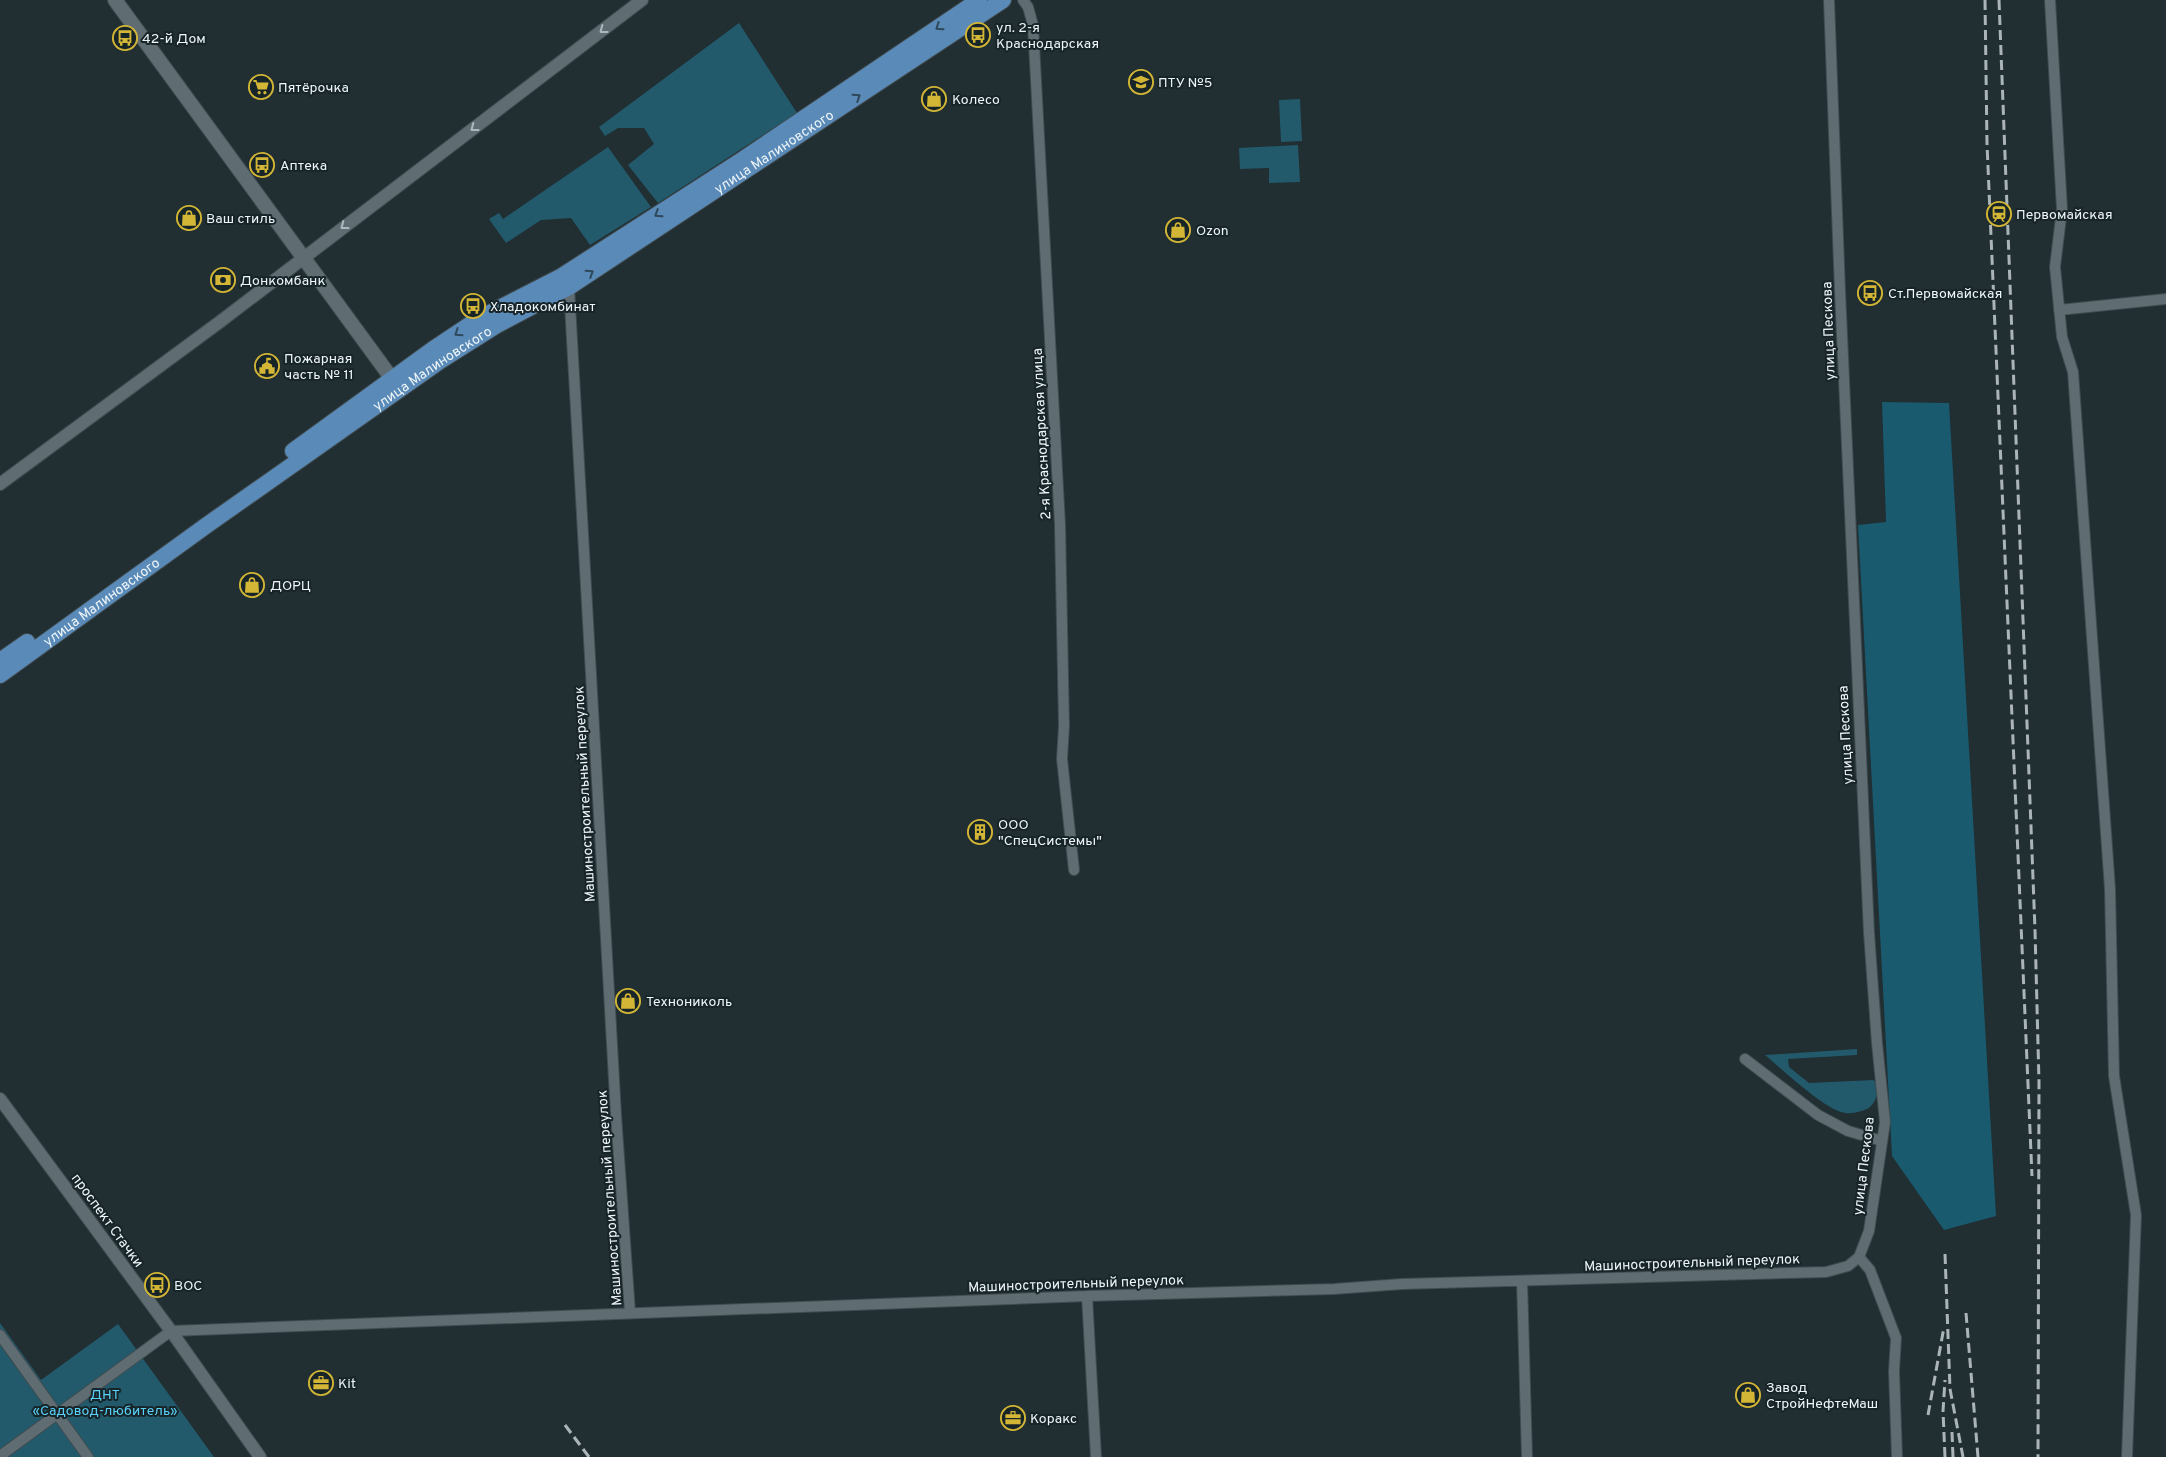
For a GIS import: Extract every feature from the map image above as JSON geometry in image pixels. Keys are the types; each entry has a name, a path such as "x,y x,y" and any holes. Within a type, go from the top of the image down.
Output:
{"highway":[{"name":"улица Малиновского","path":"566,282 742,160 979,0"},
{"name":"улица Малиновского","path":"0,675 207,525 396,384 432,350 480,318 566,282 1003,0"},
{"name":"улица Малиновского","path":"0,660 396,384"}],"main road":[{"path":"115,0 396,384"}],"street":[{"path":"0,484 213,327 642,0"},
{"name":"2-я Краснодарская улица","path":"1023,0 1034,25 1060,525 1064,726 1062,759 1074,870"},
{"name":"улица Пескова","path":"1829,0 1869,933 1878,1059 1885,1122 1869,1231 1859,1257"},
{"path":"2050,0 2062,209 2056,268 2058,310 2062,337 2073,372 2110,889 2114,1076 2136,1215 2127,1457"},
{"name":"Машиностроительный переулок","path":"566,282 616,1115 630,1312"},
{"path":"2058,310 2166,299"},
{"path":"1745,1059 1818,1115 1848,1131 1882,1140"},
{"name":"проспект Стачки","path":"0,1098 171,1331 260,1457"},
{"path":"1859,1257 1870,1270 1896,1338 1894,1371 1897,1457"},
{"name":"Машиностроительный переулок","path":"171,1331 630,1312 1334,1289 1402,1284 1826,1272 1848,1266 1859,1257"},
{"path":"1522,1281 1527,1457"},
{"path":"1087,1296 1096,1457"},
{"path":"0,1456 171,1331"},
{"path":"0,1334 88,1457"}],"green space":[{"path":"739,23 797,113 658,203 628,165 654,144 644,128 618,128 605,136 599,127"},
{"path":"1300,99 1302,141 1281,142 1279,100"},
{"path":"1298,145 1300,182 1269,183 1269,168 1240,169 1239,148"},
{"path":"608,147 651,207 590,245 571,218 541,220 506,243 489,219 499,213 503,219"},
{"path":"1857,1049 1857,1055 1788,1059 1789,1067 1809,1083 1873,1080 1878,1084 1874,1103 1869,1108 1852,1113 1838,1111 1817,1098 1765,1055"},
{"name":"ДНТ «Садовод-любитель»","path":"0,1323 41,1380 118,1324 214,1457 0,1457"}],"shaded area":[{"path":"1882,402 1949,403 1996,1216 1944,1230 1892,1156 1858,525 1886,522"}],"railway":[{"path":"1985,0 1987,144 2032,1176"},
{"path":"1999,0 2035,930 2039,1082 2038,1457"},
{"path":"1945,1254 1950,1389 1963,1457"},
{"path":"1966,1313 1978,1457"},
{"path":"1928,1415 1944,1327"},
{"path":"1945,1380 1943,1411 1945,1457"},
{"path":"565,1425 589,1457"},
{"path":"1952,1432 1953,1457"}],"place":[{"name":"ул. 2-я Краснодарская","path":"978,35"},
{"name":"42-й Дом","path":"125,38"},
{"name":"ПТУ №5","path":"1141,82"},
{"name":"Пятёрочка","path":"261,87"},
{"name":"Колесо","path":"934,99"},
{"name":"Аптека","path":"262,165"},
{"name":"Первомайская","path":"1999,214"},
{"name":"Ваш стиль","path":"189,218"},
{"name":"Ozon","path":"1178,230"},
{"name":"Донкомбанк","path":"223,280"},
{"name":"Ст.Первомайская","path":"1870,293"},
{"name":"Хладокомбинат","path":"473,306"},
{"name":"Пожарная часть № 11","path":"267,366"},
{"name":"ДОРЦ","path":"252,585"},
{"name":"ООО \"СпецСистемы\"","path":"980,832"},
{"name":"Технониколь","path":"628,1001"},
{"name":"ВОС","path":"157,1285"},
{"name":"Kit","path":"321,1383"},
{"name":"Завод СтройНефтеМаш","path":"1748,1395"},
{"name":"Коракс","path":"1013,1418"}]}
